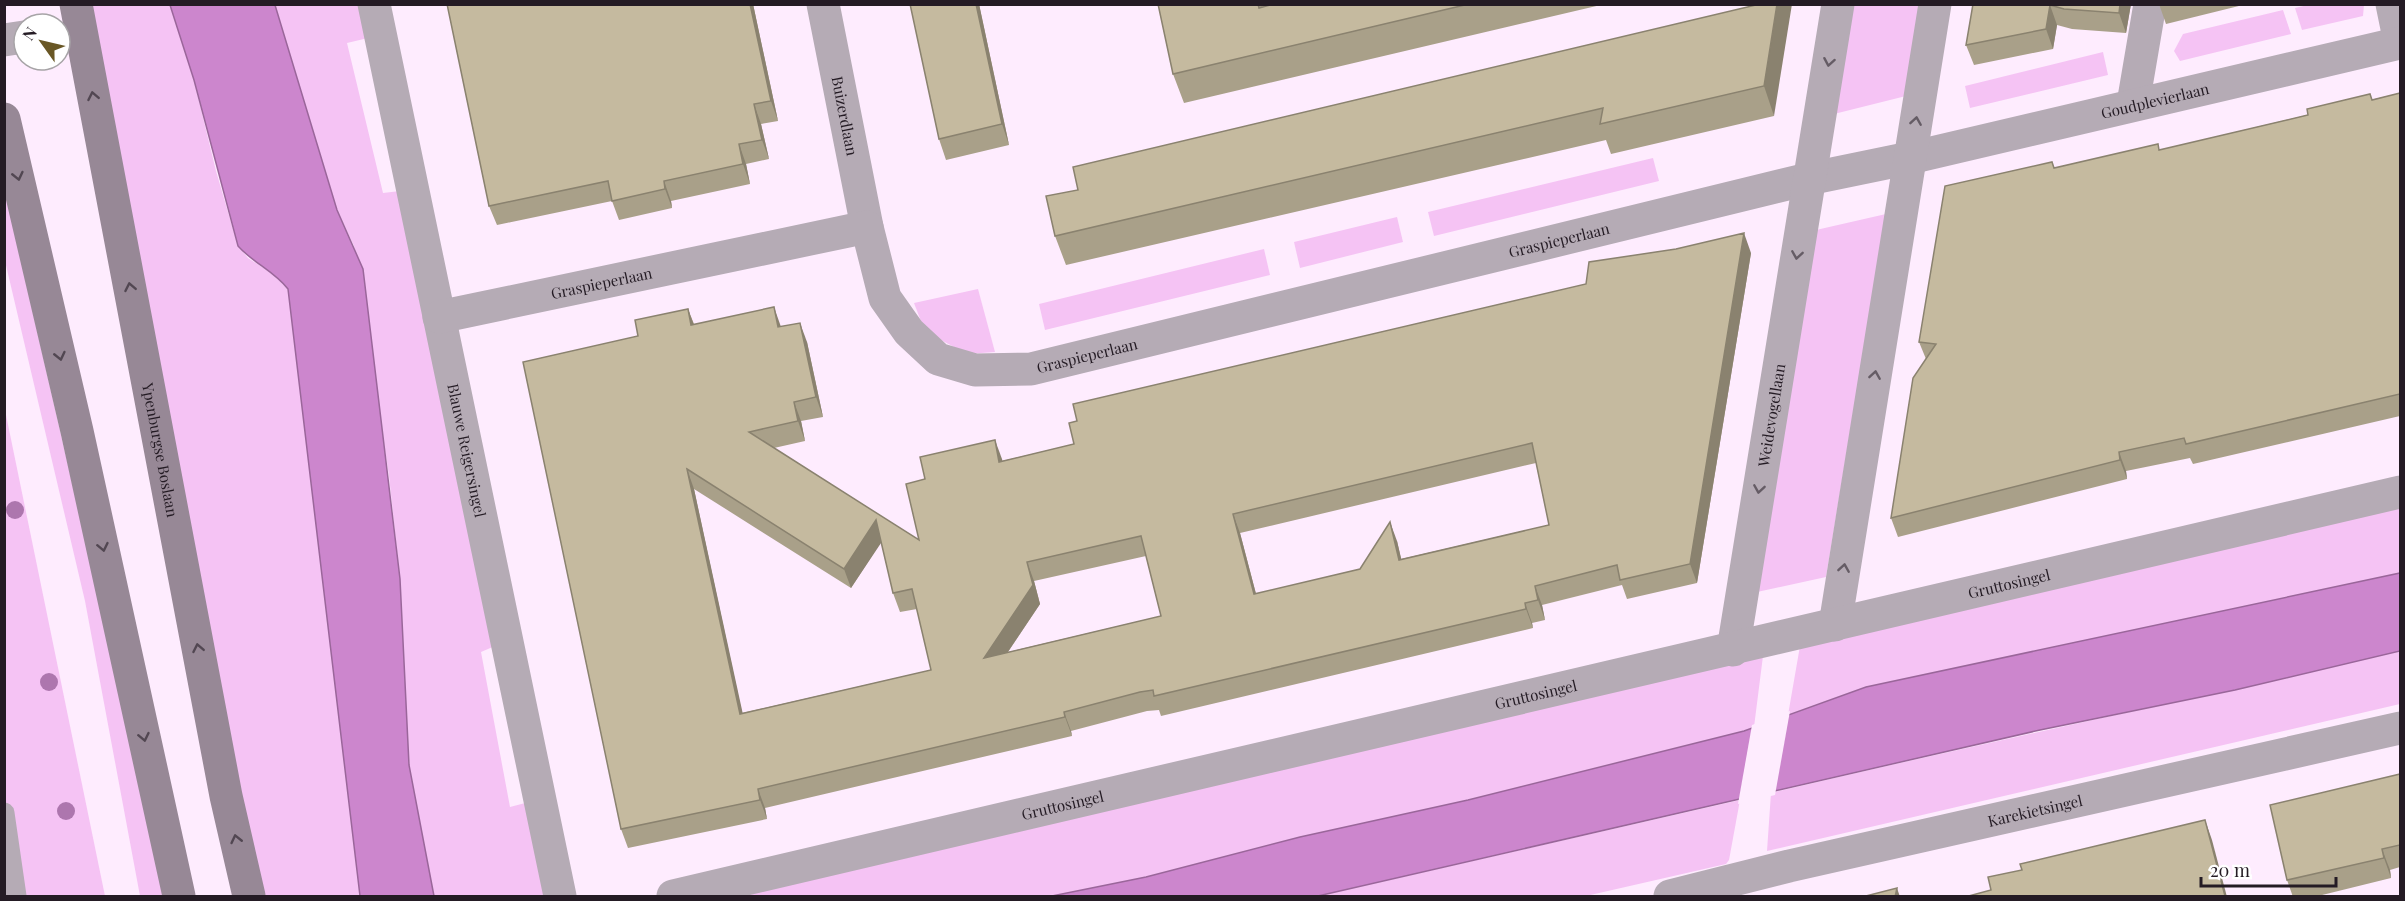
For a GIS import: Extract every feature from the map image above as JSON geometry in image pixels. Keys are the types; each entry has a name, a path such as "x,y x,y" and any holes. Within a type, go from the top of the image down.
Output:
{"main road":[{"name":"Ypenburgse Boslaan","path":"72,22 226,796 249,897"},
{"path":"4,119 77,431 179,897"}],"street":[{"name":"Blauwe Reigersingel","path":"374,4 560,897"},
{"name":"Buizerdlaan","path":"823,4 867,227"},
{"name":"Weidevogellaan","path":"1733,650 1838,4"},
{"path":"1835,626 1935,4"},
{"path":"2133,104 2151,4"},
{"path":"2392,4 2400,43"},
{"name":"Goudplevierlaan","path":"1910,158 2400,43"},
{"path":"1808,179 1910,158"},
{"name":"Graspieperlaan","path":"439,317 867,227 885,298 909,332 938,359 975,370 1031,369 1808,179"},
{"name":"Gruttosingel","path":"673,897 2400,492"},
{"name":"Karekietsingel","path":"1683,895 1787,881 2400,728"}],"lane":[{"path":"4,813 16,897"}],"shaded area":[{"path":"2312,4 2364,5 2363,16 2302,30 2295,8"},
{"path":"89,5 170,5 194,80 216,171 238,246 248,258 279,278 288,289 360,896 261,896"},
{"path":"170,5 275,5 337,210 363,269 400,579 409,765 434,896 360,896 288,289 238,246 194,80"},
{"path":"275,5 362,5 368,38 347,43 383,193 400,191 495,646 481,652 510,807 529,802 550,896 434,896 409,765 400,579 389,476 354,246 337,210"},
{"path":"1852,5 1921,5 1906,96 1834,114"},
{"path":"2283,10 2291,34 2180,61 2174,51 2183,34"},
{"path":"2103,52 2108,75 1970,108 1965,86"},
{"path":"1653,158 1659,181 1434,236 1428,212"},
{"path":"4,187 167,896 140,896 85,601 5,261"},
{"path":"1886,214 1826,577 1757,592 1816,230"},
{"path":"1397,217 1403,242 1300,268 1294,242"},
{"path":"1264,249 1270,275 1045,330 1039,304"},
{"path":"978,289 995,352 967,354 941,340 922,324 914,303"},
{"path":"5,410 105,896 5,896"},
{"path":"2400,508 2400,573 1866,687 1788,715 1800,646"},
{"path":"2400,573 2400,651 2235,690 2040,730 1318,896 1052,896 1146,877 1300,837 1468,800 1744,731 1866,687"},
{"path":"2400,651 2400,704 1767,851 1771,793"},
{"path":"1763,656 1754,727 1744,731 1468,800 1300,837 1146,877 1052,896 734,896"},
{"path":"1740,800 1729,860 1726,864 1586,896 1318,896"}],"pier":[{"path":"1790,711 1775,795 1738,804 1752,725"}],"building":[{"path":"447,4 750,4 771,101 754,104 762,140 739,144 743,164 664,181 665,189 612,201 608,181 489,206"},
{"path":"910,4 976,4 1002,124 939,139"},
{"path":"1158,4 1258,4 1259,8 1274,4 1469,4 1173,74"},
{"path":"1760,4 1777,4 1764,86 1600,124 1603,108 1055,236 1046,196 1078,190 1073,167"},
{"path":"1973,4 2120,4 2119,13 2064,9 2050,5 2046,29 1966,45"},
{"path":"2400,93 2400,394 2186,444 2184,438 2119,452 2120,460 1891,518 1913,378 1936,344 1919,342 1945,186 2052,162 2054,168 2158,144 2159,150 2308,115 2307,109 2370,94 2372,100"},
{"path":"1744,233 1690,564 1620,580 1617,565 1535,586 1538,600 1525,603 1526,609 1154,696 1153,690 1140,692 1064,712 1065,717 758,789 760,800 621,829 523,362 638,336 635,320 688,309 691,325 774,307 778,327 800,323 816,397 794,402 798,421 749,432 919,540 906,484 925,479 920,457 995,440 999,462 1074,444 1069,423 1077,421 1073,404 1586,284 1589,262 1676,249","holes":["1532,443 1549,525 1399,560 1390,522 1360,569 1254,594 1233,514","687,469 844,569 876,520 893,593 912,589 931,670 740,714","1141,536 1161,616 984,658 1033,585 1027,562"]},
{"path":"2400,774 2400,845 2382,849 2384,858 2287,880 2270,805"},
{"path":"2205,820 2225,896 1965,897 1991,890 1988,877 2022,870 2020,864"},
{"path":"1897,888 1895,897 1862,897"}]}
